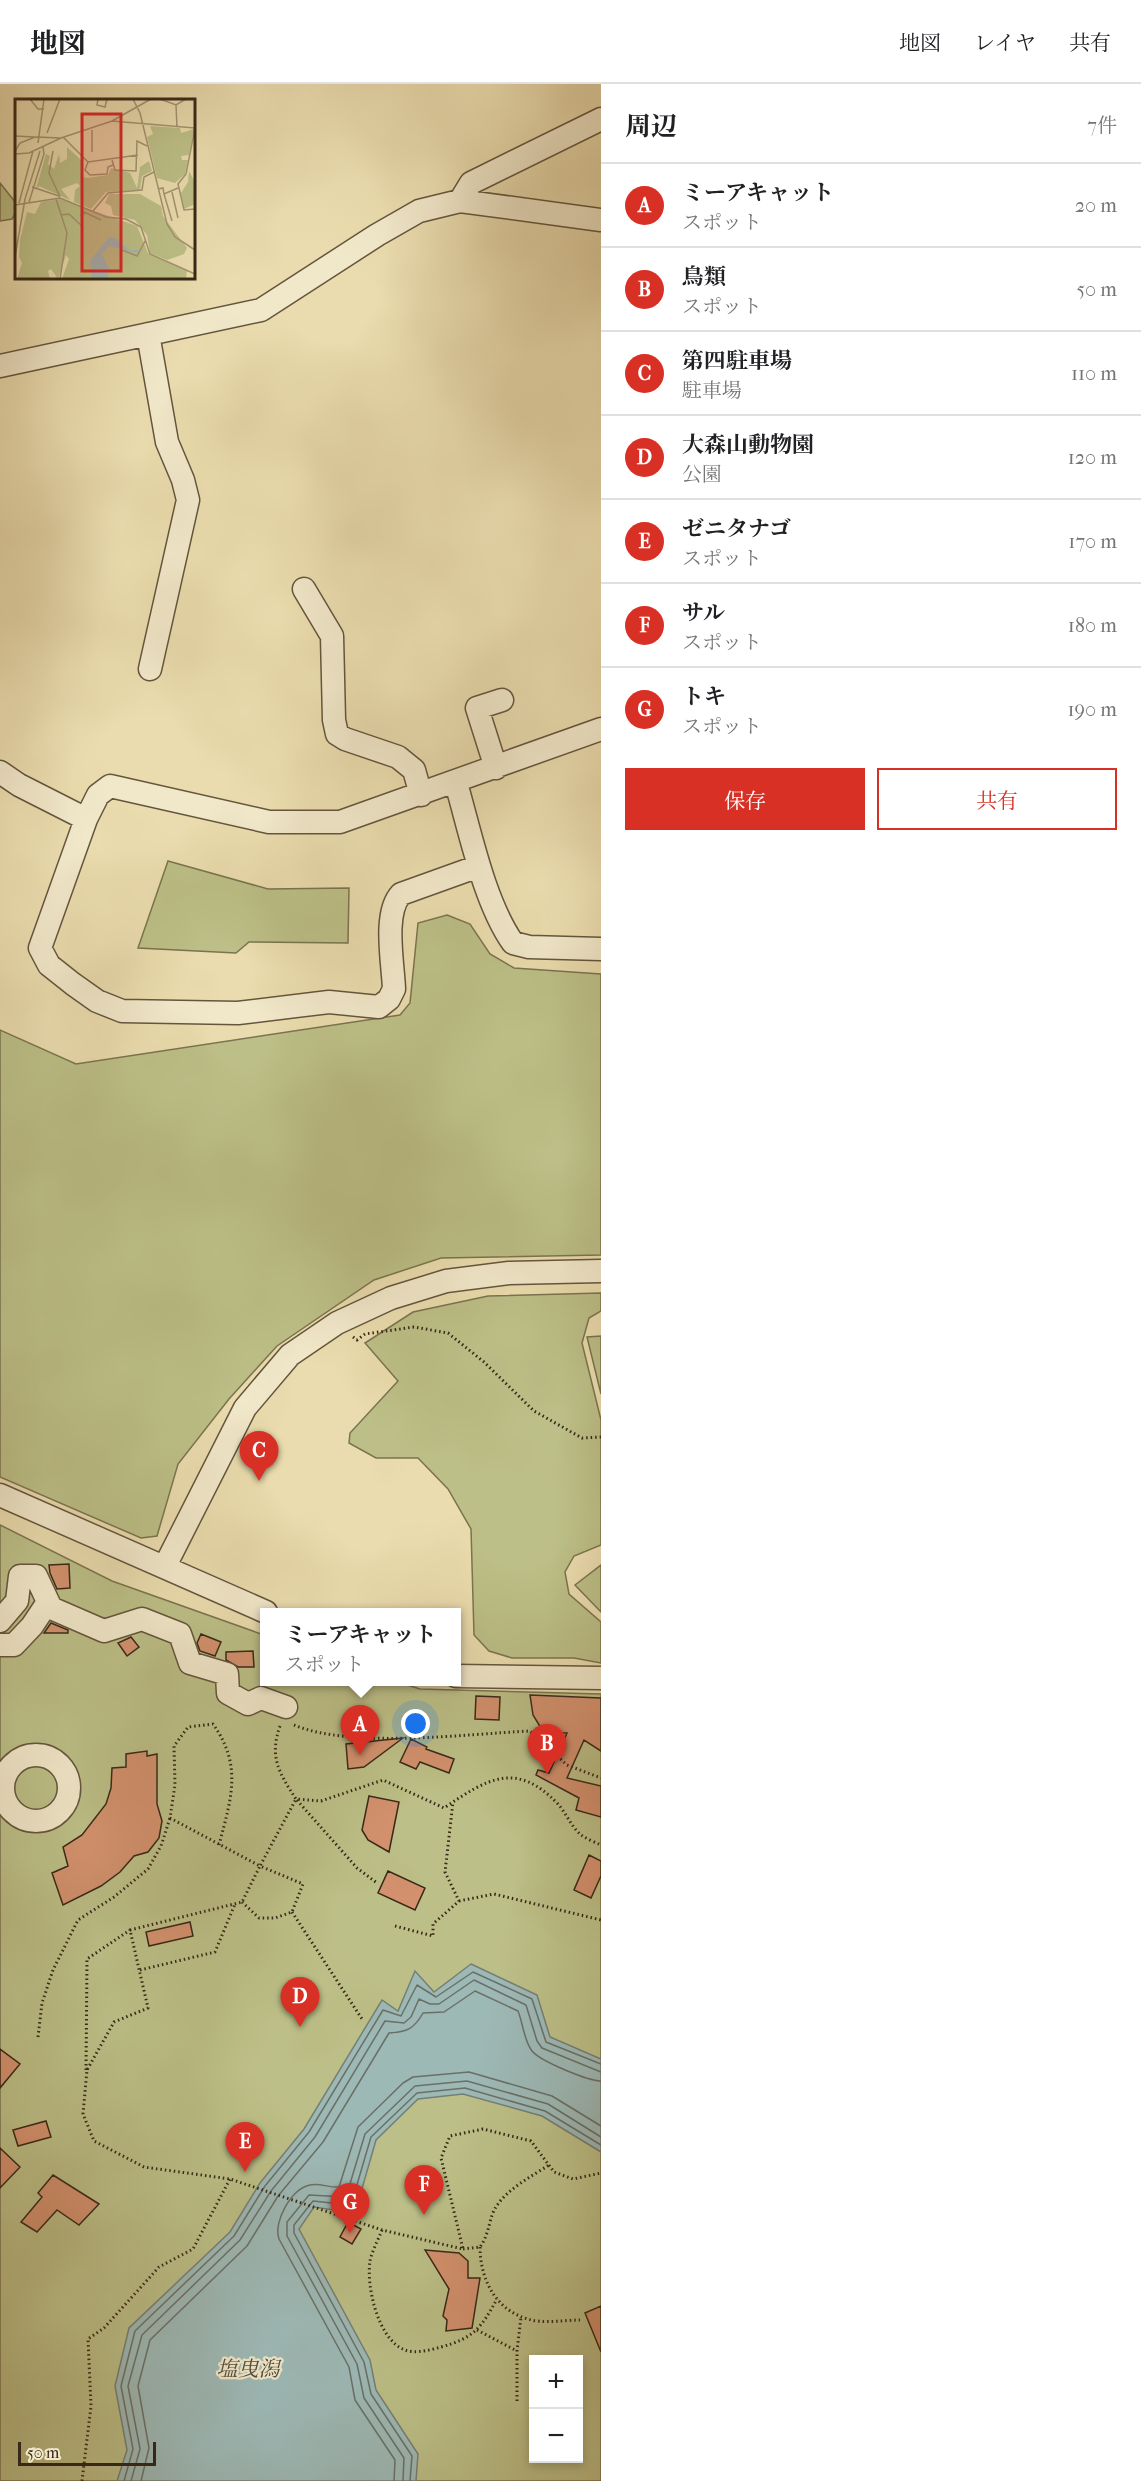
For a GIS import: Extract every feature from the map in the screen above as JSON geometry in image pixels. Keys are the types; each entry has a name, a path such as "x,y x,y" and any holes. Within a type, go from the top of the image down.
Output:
{"street":[{"path":"460,201 471,183 601,118"},
{"path":"0,366 261,310 419,212 460,201 601,220"},
{"path":"148,334 167,442 183,480 188,500 186,520 150,669"},
{"path":"304,589 332,636 334,720 337,734 398,757 414,770 421,795"},
{"path":"496,768 477,708 502,700"},
{"path":"479,866 401,894 393,902 391,915 394,989 389,999 379,1007 329,1002 238,1013 122,1011 97,1001 73,984 49,965 40,948 86,819 98,795 110,786 269,822 340,822 456,783 601,729"},
{"path":"0,772 19,785 86,819"},
{"path":"456,783 479,866 505,932 513,943 529,947 601,949"},
{"path":"165,1566 245,1408 290,1355 337,1323 391,1298 446,1281 509,1273 601,1271"},
{"path":"0,1495 260,1609"},
{"path":"0,1621 16,1601 20,1576 36,1576 51,1608 104,1631 142,1619 180,1634 190,1663 227,1674 228,1693 248,1704 261,1698 284,1713"},
{"path":"0,1645 14,1645 32,1626 48,1602"},
{"path":"461,1676 601,1678"},
{"path":"35,1755 56,1761 68,1779 69,1790 60,1810 51,1817 30,1820 6,1805 4,1780 11,1758 35,1755"}],"path":[{"path":"337,1323 357,1340 365,1334 414,1327 448,1333 484,1362 534,1411 582,1438 601,1437"},
{"path":"376,1883 357,1868 296,1799 276,1768 276,1735 284,1713 314,1733 361,1737 530,1731 567,1766 601,1778"},
{"path":"38,2037 42,2003 53,1970 78,1920 114,1898 148,1869 161,1846 170,1818 175,1785 174,1746 188,1727 213,1724 226,1743 234,1791 219,1845"},
{"path":"296,1799 321,1802 383,1780 444,1808 476,1786 508,1777 529,1780 558,1804 580,1834 601,1845"},
{"path":"296,1799 242,1902 130,1930 87,1959 84,2114 94,2141 144,2167 230,2179 381,2230 463,2249 480,2247"},
{"path":"453,1802 445,1872 459,1901"},
{"path":"170,1818 260,1866 303,1884 292,1912 275,1918 259,1918 242,1902"},
{"path":"395,1926 433,1936 433,1924 459,1901 494,1894 601,1920"},
{"path":"140,1970 215,1952 235,1904"},
{"path":"292,1912 362,2019"},
{"path":"86,2075 114,2022 148,2008 130,1930"},
{"path":"463,2249 441,2158 450,2136 483,2130 531,2141 554,2172 573,2179 601,2173"},
{"path":"549,2165 507,2195 495,2208 488,2234 480,2247 483,2278 497,2299 510,2312 521,2317 530,2320 580,2320"},
{"path":"82,2481 91,2406 88,2339 104,2328 159,2267 193,2249 230,2179"},
{"path":"381,2230 370,2260 372,2298 390,2340 405,2350 427,2350 466,2340 477,2330 497,2299"},
{"path":"517,2401 521,2317"},
{"path":"477,2330 518,2351"}],"green space":[{"path":"0,183 15,202 15,214 12,219 0,221"},
{"path":"168,861 268,889 349,888 348,943 249,942 236,953 138,948"},
{"path":"447,915 470,924 490,954 514,968 601,974 601,1255 441,1258 374,1280 277,1346 229,1399 178,1464 157,1536 141,1538 0,1477 0,1030 76,1064 400,1015 410,1003 418,923"},
{"path":"601,1293 601,1311 589,1318 582,1343 601,1420 601,1545 574,1556 565,1572 569,1594 601,1622 601,1663 574,1658 512,1658 489,1651 474,1635 471,1529 448,1489 418,1458 376,1458 349,1443 350,1433 398,1381 365,1343 413,1312 488,1296"},
{"path":"601,1336 601,1394 587,1337"},
{"path":"0,1525 112,1581 260,1634 260,1686 411,1686 420,1689 601,1694 601,2481 0,2481"},
{"path":"601,1565 601,1612 575,1585"}],"water":[{"name":"塩曳潟","path":"471,1964 537,1995 550,2037 601,2059 601,2152 542,2116 463,2094 418,2099 376,2140 355,2213 314,2207 299,2229 370,2360 376,2390 418,2454 416,2481 117,2481 127,2450 115,2386 129,2328 230,2232 260,2183 304,2129 382,2000 398,2011 415,1971 434,1992"}],"building":[{"path":"69,1564 70,1588 57,1589 49,1565"},
{"path":"51,1623 68,1630 68,1633 44,1633"},
{"path":"201,1634 221,1642 215,1656 200,1651 197,1643"},
{"path":"131,1637 139,1647 127,1656 118,1643"},
{"path":"253,1651 254,1667 238,1667 226,1660 226,1652"},
{"path":"530,1695 601,1698 601,1751 584,1740 567,1778 601,1786 601,1817 576,1810 579,1798 536,1775 538,1770 549,1773 567,1733 544,1733 533,1715"},
{"path":"476,1696 500,1697 499,1720 475,1719"},
{"path":"403,1738 364,1767 348,1769 346,1744"},
{"path":"411,1739 427,1747 426,1749 454,1759 449,1773 420,1762 416,1769 400,1762"},
{"path":"147,1751 147,1756 157,1754 157,1804 162,1821 159,1838 148,1852 134,1856 120,1872 101,1886 63,1905 52,1873 68,1866 63,1847 82,1835 106,1804 111,1788 112,1768 126,1767 126,1754"},
{"path":"369,1796 399,1802 389,1852 368,1840 362,1830"},
{"path":"589,1855 601,1861 601,1876 591,1898 574,1890"},
{"path":"388,1871 425,1888 415,1910 378,1893"},
{"path":"190,1922 193,1936 149,1946 146,1932"},
{"path":"0,2049 20,2064 0,2088"},
{"path":"46,2121 51,2137 18,2146 13,2130"},
{"path":"0,2148 20,2167 0,2188"},
{"path":"53,2175 99,2204 79,2225 57,2210 37,2232 21,2222 42,2197 38,2193"},
{"path":"348,2222 361,2229 352,2244 340,2237"},
{"path":"425,2250 459,2253 468,2261 468,2278 480,2278 472,2328 446,2331 447,2320 443,2316 449,2289"},
{"path":"601,2306 601,2352 585,2313"}],"place":[{"name":"第四駐車場","path":"259,1481"},
{"name":"ミーアキャット","path":"360,1755"},
{"name":"鳥類","path":"547,1774"},
{"name":"大森山動物園","path":"300,2027"},
{"name":"ゼニタナゴ","path":"245,2172"},
{"name":"サル","path":"424,2215"},
{"name":"トキ","path":"350,2233"}]}
